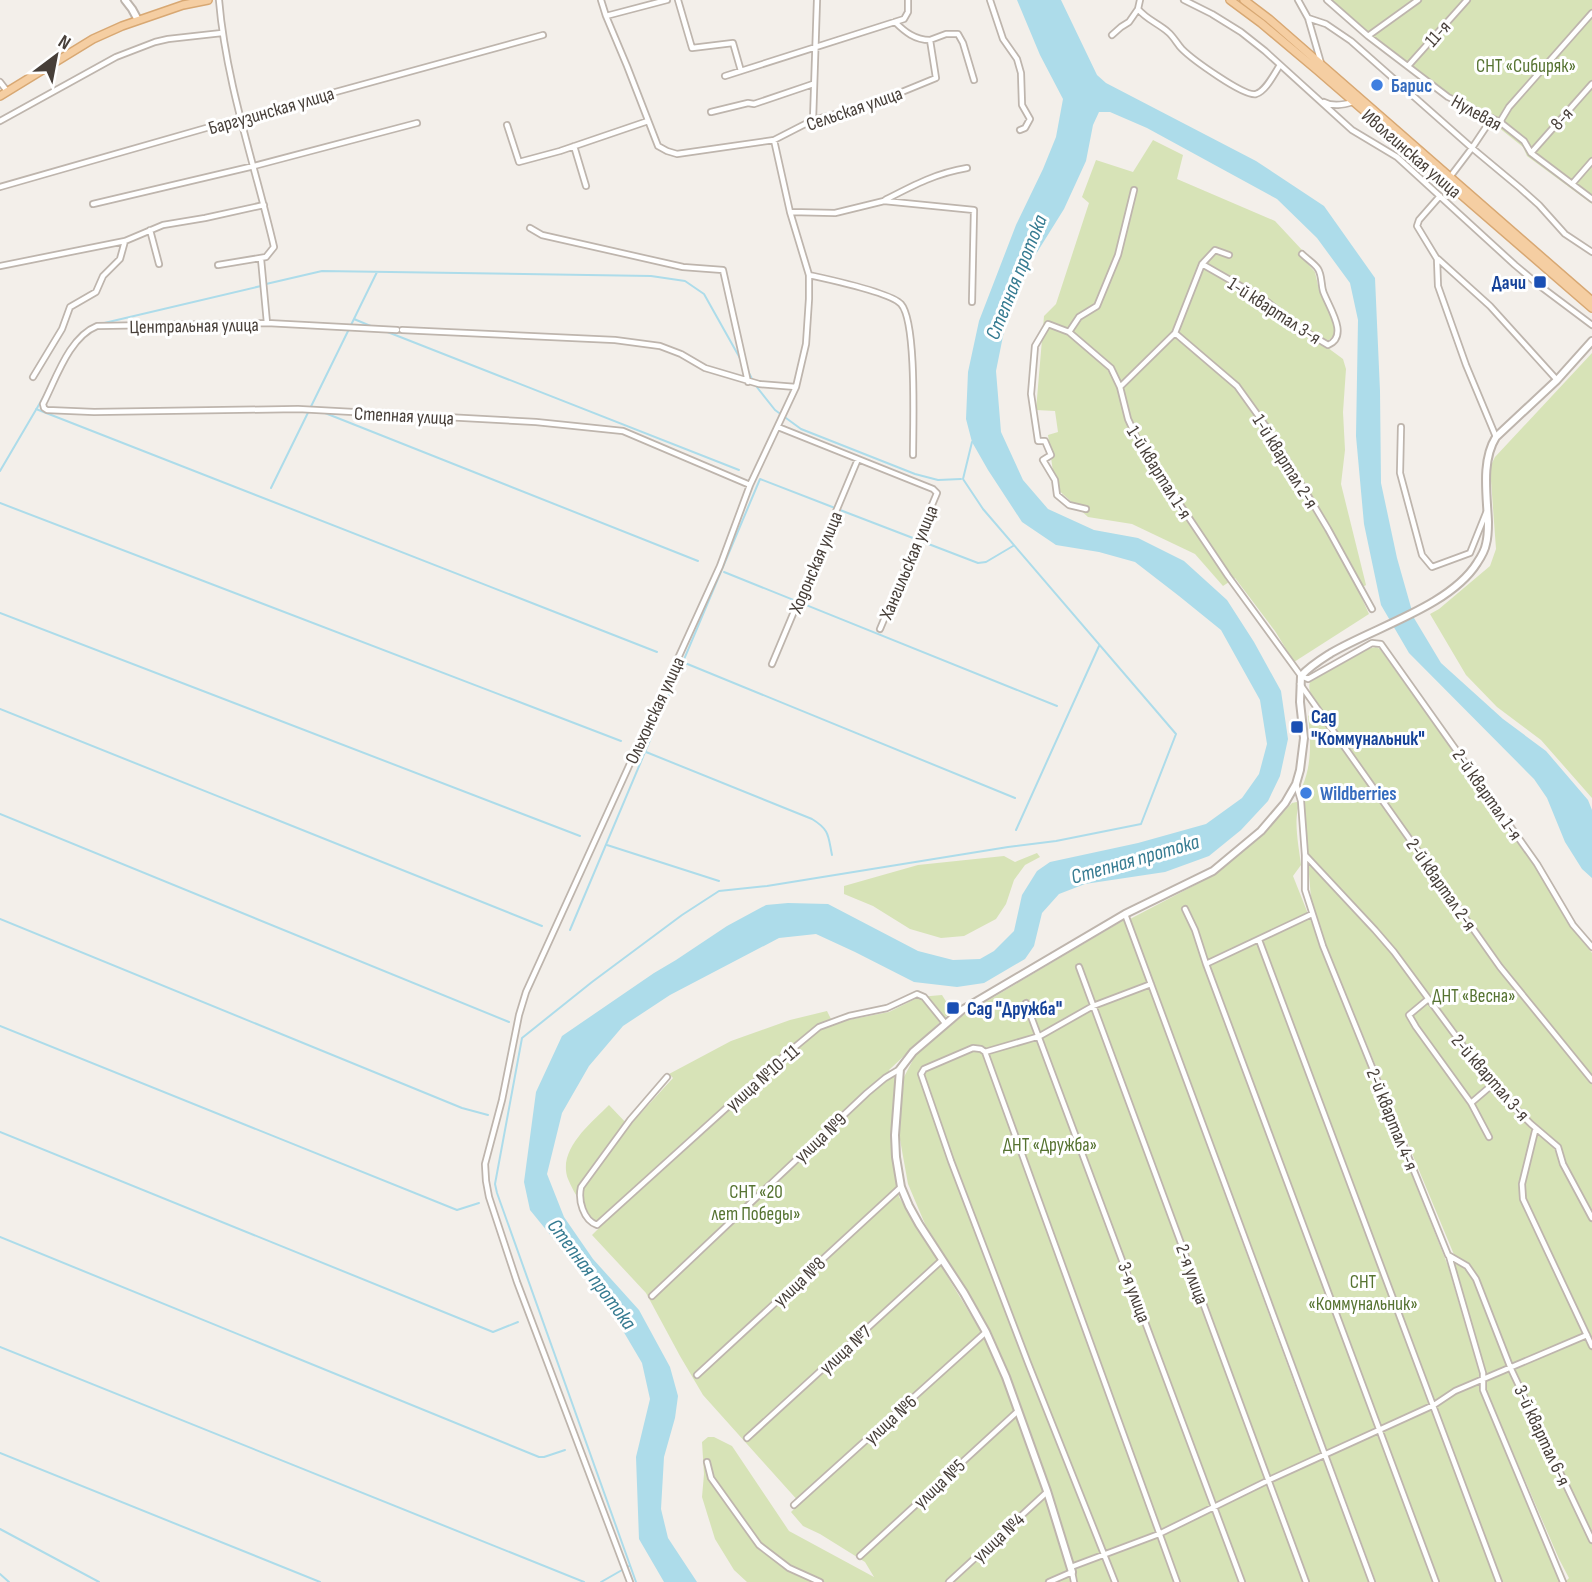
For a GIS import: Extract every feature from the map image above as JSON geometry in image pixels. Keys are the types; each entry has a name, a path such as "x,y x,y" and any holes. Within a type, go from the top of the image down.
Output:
{"main road":[{"path":"4,93 93,39 138,20 208,0"},
{"name":"Иволгинская улица","path":"1230,0 1354,102 1592,308"},
{"name":"Иволгинская улица","path":"1244,0 1592,301"}],"street":[{"path":"125,0 138,20"},
{"path":"218,265 261,259 274,247 222,33 219,0"},
{"path":"507,125 519,162 648,121 601,0"},
{"path":"606,16 667,0"},
{"path":"678,0 692,48 733,43 741,71"},
{"path":"813,120 817,0"},
{"path":"725,76 904,19 907,15 908,0"},
{"path":"990,0 1003,39 1020,66 1022,105 1030,119 1025,128 1020,130"},
{"path":"1112,35 1129,22 1138,9 1140,0"},
{"path":"1184,0 1241,32 1352,131 1397,157 1540,286 1592,325"},
{"path":"1298,0 1308,19 1321,64"},
{"name":"Нулевая","path":"1327,0 1368,36 1448,97 1500,122 1524,141 1531,153 1592,199"},
{"path":"1368,36 1418,0"},
{"name":"11-я","path":"1408,66 1467,0"},
{"path":"1138,9 1167,31 1190,55 1239,90 1249,94 1259,93 1264,89 1280,65"},
{"path":"1500,122 1509,107 1592,13"},
{"path":"1308,19 1326,24 1351,41 1539,205 1565,234 1592,252"},
{"path":"895,22 909,35 920,40 958,34 974,80"},
{"path":"0,121 116,57 168,39 222,33"},
{"name":"Баргузинская улица","path":"0,187 542,35"},
{"name":"Сельская улица","path":"648,121 658,146 677,154 774,140 813,120 875,103 936,78 930,40"},
{"path":"0,82 4,93"},
{"path":"710,112 754,104 813,83"},
{"name":"8-я","path":"1531,153 1592,84"},
{"path":"1314,96 1328,104 1339,106 1354,102"},
{"path":"1450,177 1492,118"},
{"path":"93,204 254,166 417,123"},
{"name":"Ольхонская улица","path":"630,1582 517,1282 489,1197 485,1164 526,992 714,578 750,485 796,387 806,344 809,275 790,212 774,140"},
{"path":"574,146 586,186"},
{"path":"1572,184 1592,161"},
{"path":"790,212 835,213 884,201 923,180 946,171 967,168"},
{"path":"1086,509 1069,505 1057,495 1055,480 1043,460 1051,455 1045,441 1038,441 1032,413 1035,346 1048,324 1069,332 1079,317 1097,306 1118,255 1135,190"},
{"path":"1440,195 1417,224 1437,259 1490,306 1557,380"},
{"path":"884,201 974,210 972,302"},
{"path":"0,266 125,241 163,225 264,205"},
{"path":"530,228 542,235 683,267 723,270 748,382"},
{"path":"150,230 159,264"},
{"path":"33,377 62,329 70,307 96,292 103,276 120,259 125,241"},
{"path":"1120,387 1175,332 1202,264 1215,250 1229,256"},
{"name":"1-й квартал 3-я","path":"1202,264 1265,300 1328,345 1338,337 1337,322 1322,289 1320,271 1303,254"},
{"path":"261,259 267,323"},
{"path":"1437,259 1438,286 1466,365 1496,437"},
{"path":"809,275 873,291 901,303 912,348 913,455"},
{"name":"Центральная улица","path":"47,410 43,404 72,347 87,330 97,326 267,323 615,340 660,346 705,368 748,382 796,387"},
{"name":"1-й квартал 1-я","path":"1069,332 1111,368 1140,445 1301,679"},
{"name":"1-й квартал 2-я","path":"1175,332 1237,386 1322,518 1372,609"},
{"path":"1073,1582 1072,1569 1047,1491 1006,1377 986,1332 909,1206 901,1187 895,1135 900,1069 913,1052 962,1010 1125,914 1213,871 1261,831 1285,803 1296,784 1303,757 1304,738 1301,679 1308,668 1342,647 1446,595 1471,572 1487,541 1488,457 1491,444 1557,380 1592,341"},
{"name":"Степная улица","path":"47,410 93,412 298,409 536,422 623,431 750,485"},
{"path":"778,427 858,459"},
{"path":"1401,427 1400,473 1422,555 1432,566 1470,553 1488,509"},
{"name":"Хангильская улица","path":"858,459 933,489 937,495 880,629"},
{"name":"Ходонская улица","path":"772,664 858,459"},
{"name":"2-й квартал 1-я","path":"1301,679 1308,679 1373,643 1381,644 1537,864 1573,925 1592,947"},
{"name":"2-й квартал 2-я","path":"1301,679 1500,967 1592,1080"},
{"path":"1296,784 1301,801 1305,855"},
{"name":"2-й квартал 4-я","path":"1305,855 1305,890 1323,946 1448,1255 1467,1266 1476,1279 1511,1368"},
{"name":"2-й квартал 3-я","path":"1305,855 1394,952 1492,1084 1558,1147 1563,1164 1592,1218"},
{"path":"1185,909 1436,1582"},
{"path":"1125,914 1372,1582"},
{"path":"1206,964 1312,914"},
{"path":"1259,940 1499,1582"},
{"name":"2-я улица","path":"1079,967 1306,1582"},
{"path":"985,1052 1040,1036 1093,1006 1151,984"},
{"name":"улица №10-11","path":"667,1077 630,1120 581,1186 585,1217 591,1223 597,1225 819,1027 849,1016 887,1008 917,994 925,998 945,1024"},
{"name":"2-й квартал 3-я","path":"1427,1000 1409,1015 1471,1103 1489,1137"},
{"name":"3-я улица","path":"1026,1003 1242,1582"},
{"path":"1115,1582 1028,1363 921,1074 924,1069 973,1048 985,1052 1177,1582"},
{"name":"улица №9","path":"652,1296 867,1093 900,1069"},
{"path":"1471,1103 1492,1084"},
{"path":"1535,1131 1522,1184 1524,1199 1592,1346"},
{"name":"улица №8","path":"697,1376 901,1187"},
{"path":"1448,1255 1483,1373 1483,1390 1563,1582"},
{"name":"улица №7","path":"747,1438 942,1260"},
{"name":"улица №6","path":"794,1505 986,1332"},
{"path":"1049,1582 1072,1569 1159,1534 1269,1480 1434,1405 1455,1391 1589,1337"},
{"name":"3-й квартал 6-я","path":"1511,1368 1592,1540"},
{"name":"улица №5","path":"860,1556 1018,1410"},
{"path":"707,1462 711,1478 759,1545 789,1568 820,1582"},
{"name":"улица №4","path":"949,1582 1047,1491"}],"green space":[{"name":"СНТ «Сибиряк»","path":"1324,0 1592,0 1592,204 1527,156 1523,147 1493,123 1463,111 1357,30"},
{"path":"1153,140 1183,155 1177,179 1275,221 1302,250 1299,254 1315,272 1319,290 1334,323 1334,335 1324,345 1343,359 1346,369 1343,412 1345,450 1341,484 1366,585 1358,590 1369,614 1294,662 1275,631 1235,578 1223,586 1195,554 1132,524 1088,517 1055,487 1048,435 1058,432 1055,411 1036,410 1044,316 1056,304 1089,203 1082,197 1096,160 1133,172"},
{"path":"1592,353 1592,798 1541,740 1497,707 1466,675 1430,614 1490,566 1496,549 1490,467 1495,457"},
{"name":"ДНТ «Весна»","path":"1376,647 1535,866 1567,922 1592,953 1592,1582 1565,1582 1569,1578 1485,1388 1484,1382 1488,1379 1462,1303 1455,1257 1326,946 1311,899 1302,787 1310,752 1308,716 1319,707 1310,692 1310,682 1367,649"},
{"name":"СНТ «Коммунальник»","path":"1301,801 1297,823 1301,865 1293,876 1448,1266 1480,1375 1482,1391 1560,1582 1376,1582 1130,919 1216,874 1261,836 1292,803"},
{"path":"1037,853 1040,857 1025,865 1014,880 1006,904 996,919 964,936 941,938 910,929 873,906 844,894 844,886 918,865 1004,856 1015,862"},
{"name":"ДНТ «Дружба»","path":"1124,920 1369,1582 1075,1582 1072,1559 1011,1378 979,1312 925,1224 908,1184 899,1134 904,1077 916,1054 965,1014"},
{"name":"СНТ «20 лет Победы»","path":"942,995 952,1011 889,1070 897,1081 893,1137 899,1197 991,1348 1067,1559 1071,1582 747,1582 734,1570 715,1539 702,1497 702,1442 708,1437 714,1437 732,1446 789,1531 874,1577 865,1562 803,1526 791,1512 800,1503 703,1395 646,1293 592,1235 599,1228 593,1223 570,1185 567,1158 585,1129 609,1105 629,1126 673,1078 669,1074 731,1041 790,1020 827,1011 833,1023 889,1012 919,997"}],"water":[{"name":"Степная протока","path":"1017,0 1061,0 1097,75 1106,83 1256,161 1324,206 1375,278 1381,483 1397,558 1414,618 1441,663 1503,719 1546,751 1588,800 1592,810 1592,878 1582,869 1565,842 1547,798 1534,779 1409,653 1381,605 1364,524 1356,436 1358,320 1350,283 1317,238 1277,199 1147,128 1110,112 1099,112 1093,125 1086,161 1064,209 1031,262 1005,326 996,371 1001,432 1023,480 1048,509 1094,530 1138,538 1184,561 1227,600 1281,691 1288,739 1280,776 1268,801 1241,830 1209,856 1165,872 1085,884 1059,894 1042,913 1034,946 1025,959 984,983 957,987 914,982 816,934 779,938 670,995 623,1026 589,1066 562,1113 547,1174 564,1217 593,1259 639,1310 670,1367 678,1396 664,1457 661,1509 668,1538 697,1582 664,1582 639,1539 636,1457 650,1399 642,1363 609,1307 530,1210 524,1182 536,1092 562,1036 727,926 766,905 828,904 918,951 953,960 980,959 994,951 1014,931 1022,895 1037,871 1050,862 1138,843 1206,824 1242,798 1259,774 1267,744 1260,700 1221,630 1135,562 1099,552 1056,545 1022,522 972,442 966,419 968,372 979,321 1016,225 1056,137 1063,99 1040,55"}],"waterway":[{"path":"266,284 322,271 651,276 685,281 704,294 741,360"},
{"path":"271,488 377,272"},
{"path":"100,324 261,286"},
{"path":"354,319 373,327"},
{"path":"385,331 739,470"},
{"path":"748,371 753,381"},
{"path":"756,386 775,410 801,429 915,474 938,480 961,479"},
{"path":"0,471 47,391"},
{"path":"36,409 657,652"},
{"path":"325,413 698,561"},
{"path":"636,1582 495,1184 522,1038 592,982 719,891 1056,841 1141,824 1176,734 983,509 963,479 972,442"},
{"path":"570,930 760,479 835,508"},
{"path":"0,503 621,741"},
{"path":"840,510 978,563 986,562 1013,546"},
{"path":"724,572 1057,706"},
{"path":"0,613 580,836"},
{"path":"1016,830 1099,646"},
{"path":"685,663 1015,798"},
{"path":"0,709 542,926"},
{"path":"646,752 812,819 825,830 832,855"},
{"path":"0,814 509,1022"},
{"path":"607,845 719,881"},
{"path":"0,919 462,1108 488,1115"},
{"path":"0,1026 457,1210 479,1203"},
{"path":"0,1132 493,1332 518,1322"},
{"path":"0,1237 539,1457 565,1450"},
{"path":"0,1347 584,1582"},
{"path":"0,1453 320,1582"},
{"path":"0,1529 99,1582"},
{"path":"601,1582 629,1566"},
{"path":"0,1574 9,1582"}],"place":[{"name":"Барис","path":"1377,85"},
{"name":"Дачи","path":"1540,282"},
{"name":"Сад \"Коммунальник\"","path":"1297,727"},
{"name":"Wildberries","path":"1306,793"},
{"name":"Сад \"Дружба\"","path":"953,1008"}]}
